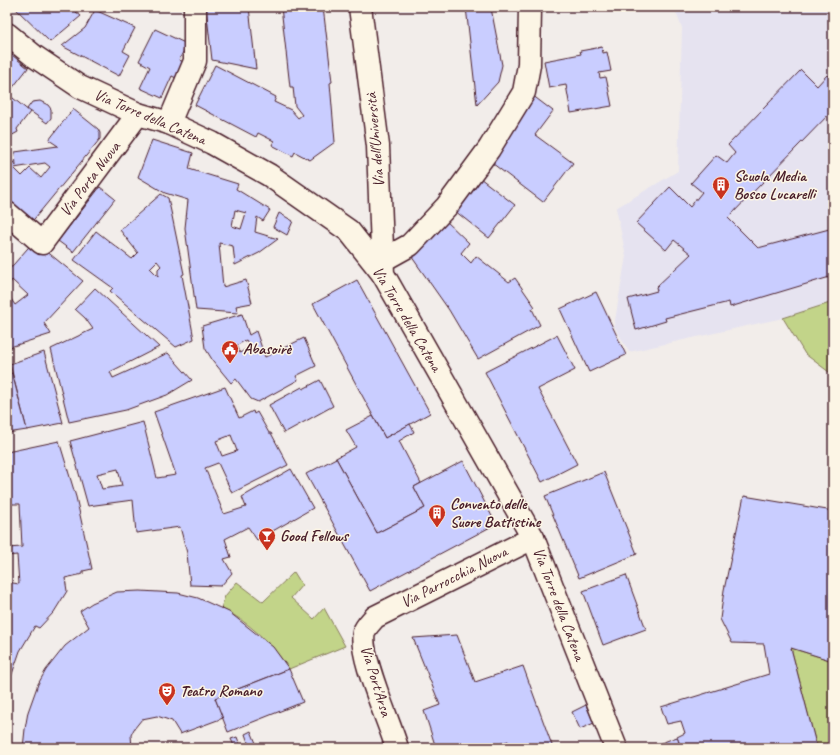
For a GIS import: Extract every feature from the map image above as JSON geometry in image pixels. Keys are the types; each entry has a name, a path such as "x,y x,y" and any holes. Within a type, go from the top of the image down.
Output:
{"street":[{"path":"169,123 195,61 195,7"},
{"name":"Via dell'Università","path":"360,7 378,146 383,267"},
{"path":"383,267 410,245 447,206 489,149 524,92 529,65 530,7"},
{"name":"Via Torre della Catena","path":"7,34 34,56 80,87 138,114 169,123 212,143 269,174 349,231 383,267 533,538 616,748"},
{"name":"Via Porta Nuova","path":"7,213 42,243 138,114"},
{"name":"Via Parrocchia Nuova","path":"375,617 533,538"},
{"name":"Via Port'Arsa","path":"375,617 368,624 364,632 364,647 397,748"}],"shaded area":[{"path":"674,7 833,7 833,302 783,318 629,352 614,326 626,256 616,208 678,171 682,28"}],"green space":[{"path":"833,302 833,375 805,354 783,318"},
{"path":"294,572 302,585 291,598 314,619 324,608 345,646 289,669 275,650 259,634 241,620 221,608 225,596 237,582 263,602"},
{"path":"791,648 833,661 833,748 817,748"}],"building":[{"path":"14,7 70,7 81,16 50,42"},
{"path":"206,7 249,7 256,69 212,60"},
{"path":"281,7 323,7 332,82 330,83 335,142 310,160 295,152 293,156 272,145 274,141 258,133 256,137 195,105 215,65 276,97 274,102 291,110 298,118 302,115 295,106 293,87 290,87"},
{"path":"466,7 500,7 491,8 502,65 498,82 477,105"},
{"path":"95,10 135,28 123,51 130,55 119,76 62,46 85,28"},
{"path":"155,29 187,44 179,60 184,62 176,78 172,76 162,98 140,88 150,67 139,61"},
{"path":"602,47 603,53 607,52 611,71 599,73 600,78 606,77 612,106 571,113 566,85 549,88 544,61 581,54 580,51"},
{"path":"7,51 28,68 7,95"},
{"name":"Scuola Media Bosco Lucarelli","path":"801,70 817,86 827,75 833,82 833,110 728,218 758,248 833,228 833,276 730,307 729,302 665,318 666,321 636,330 628,299 657,291 656,287 691,254 674,240 666,250 636,223 670,187 690,207 702,192 691,183 716,155 727,163 735,153 728,145"},
{"path":"8,94 30,112 17,129 18,132 7,138"},
{"path":"532,95 553,111 535,135 573,163 543,202 488,160"},
{"path":"40,101 48,105 51,109 51,118 47,123 27,109 32,102"},
{"path":"73,109 98,129 100,133 100,139 30,224 7,205 7,154 16,166 15,152 58,146 49,140","holes":["45,163 50,167 41,178 30,168 22,176 14,168"]},
{"path":"152,140 193,153 189,169 238,184 236,189 270,210 263,221 257,217 255,232 278,239 259,253 235,265 233,246 219,243 223,287 246,280 252,303 236,306 238,313 196,310 185,228 188,200 165,193 138,177","holes":["235,210 246,213 241,229 232,226"]},
{"path":"480,178 515,205 489,238 455,211"},
{"path":"100,187 115,199 73,252 58,241"},
{"path":"161,194 168,198 184,274 182,275 194,339 176,347 110,291 113,288 74,260 96,231 132,259 138,253 120,230","holes":["157,261 161,266 158,269 158,276 150,268"]},
{"path":"279,213 293,221 287,235 273,227"},
{"path":"444,219 469,243 461,253 471,263 476,256 509,282 515,278 535,307 532,309 540,325 478,359 449,310 409,253"},
{"path":"34,241 83,281 44,323 51,334 7,348 7,293 15,305 28,295 12,280 10,283 7,281 7,272"},
{"path":"357,280 430,413 385,438 313,304"},
{"path":"95,288 159,347 110,372 113,378 168,353 192,380 167,395 126,410 69,422 51,349 93,329 85,318 75,309"},
{"path":"596,292 626,355 589,372 560,309"},
{"path":"242,314 249,335 256,331 265,357 304,338 316,366 296,376 298,380 258,402 251,399 236,379 231,383 213,361 205,348 202,326","holes":["246,340 250,346 240,353 236,346"]},
{"path":"557,335 575,370 538,389 577,464 542,482 485,372"},
{"path":"44,352 63,423 27,430 10,364"},
{"path":"12,373 27,430 7,433 7,374"},
{"path":"320,380 333,406 284,433 269,405 302,387 303,389"},
{"path":"225,387 239,418 253,411 254,414 257,412 269,433 271,433 288,465 232,493 218,463 205,468 224,514 246,507 242,497 291,469 313,508 257,540 248,527 225,539 231,557 224,559 232,573 221,586 190,585 187,553 180,527 136,533 133,500 88,506 70,441 143,422 157,478 176,475 154,412","holes":["231,435 237,451 222,456 216,441","118,469 122,486 102,489 97,474"]},
{"path":"373,416 385,438 410,424 414,432 399,441 421,483 414,487 425,508 377,533 336,458 356,447 346,430"},
{"path":"59,441 76,497 92,569 83,571 83,574 65,578 67,591 54,612 39,628 35,626 20,651 11,677 7,677 7,582 19,584 17,555 7,556 7,548 22,547 20,504 7,504 7,452"},
{"name":"Convento delle Suore Battistine","path":"336,458 377,533 425,508 414,487 463,461 496,524 370,591 306,474"},
{"path":"604,472 637,554 579,578 545,496"},
{"path":"744,496 833,511 833,661 791,648 817,748 681,748 677,737 685,733 681,721 667,724 661,707 769,674 764,644 732,643 720,619 724,590"},
{"path":"626,575 646,629 603,645 583,591"},
{"path":"140,591 178,593 198,598 229,612 273,647 289,669 215,698 223,718 180,734 172,721 157,716 142,719 134,729 131,735 132,748 23,748 28,712 38,684 46,670 65,646 89,627 80,611 92,603 117,592"},
{"path":"457,635 475,682 523,666 553,748 510,748 508,741 487,748 436,748 424,711 440,705 413,638"},
{"path":"289,669 303,702 228,732 215,698"},
{"path":"586,705 594,723 580,729 572,712"},
{"path":"251,731 258,748 250,748 245,734"},
{"path":"237,737 241,748 235,748 231,739"},
{"path":"677,737 681,748 648,748"}],"place":[{"name":"Scuola Media Bosco Lucarelli","path":"721,200"},
{"name":"Abasoirè","path":"230,364"},
{"name":"Convento delle Suore Battistine","path":"437,528"},
{"name":"Good Fellows","path":"267,551"},
{"name":"Teatro Romano","path":"167,706"}]}
